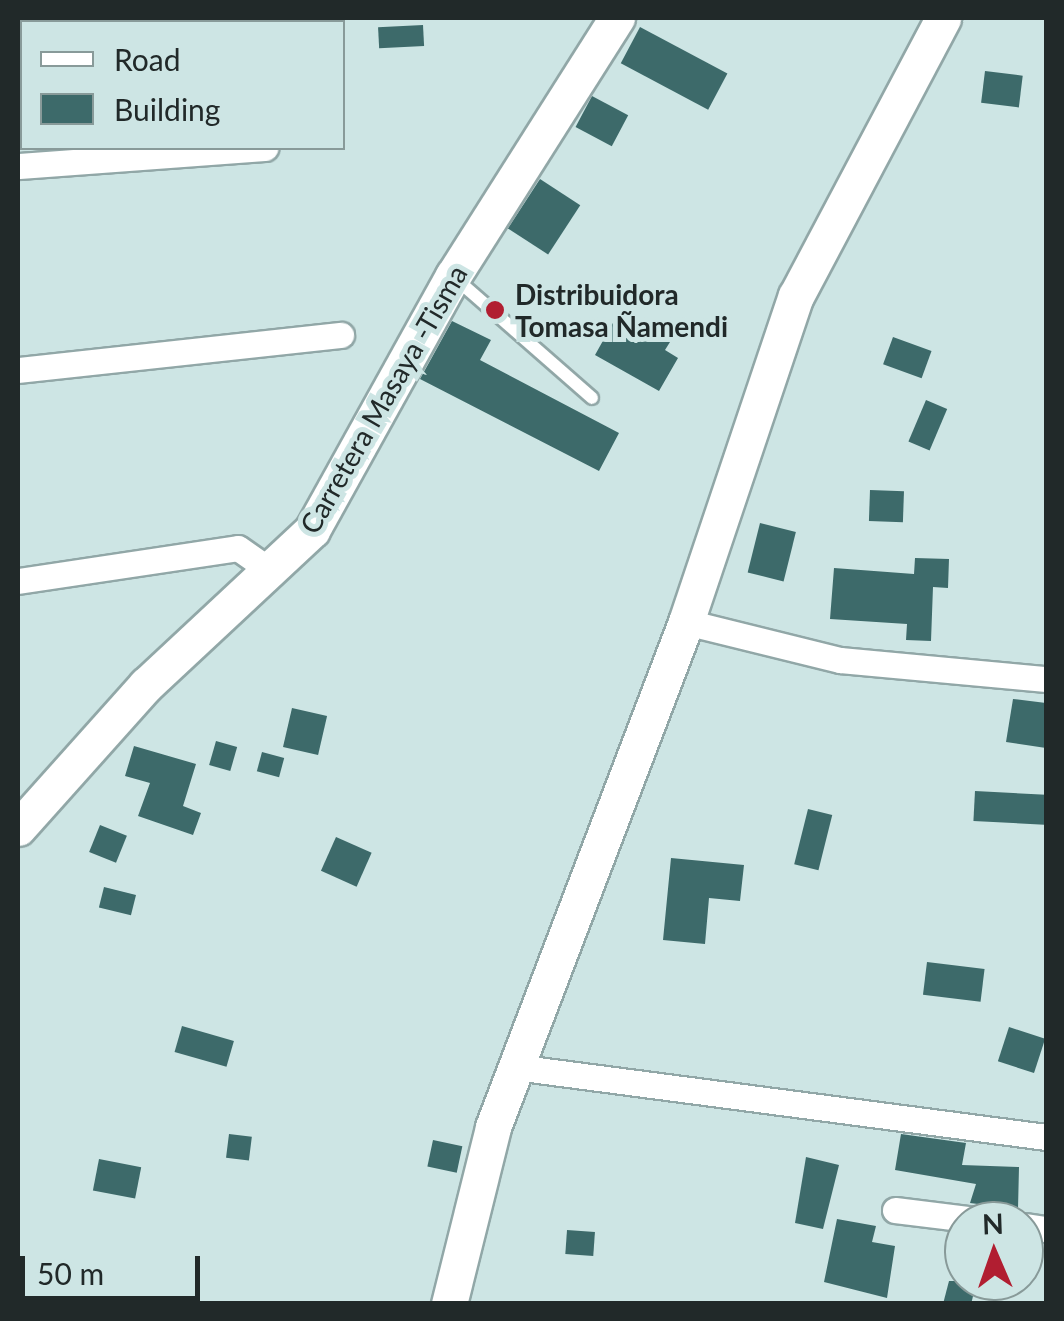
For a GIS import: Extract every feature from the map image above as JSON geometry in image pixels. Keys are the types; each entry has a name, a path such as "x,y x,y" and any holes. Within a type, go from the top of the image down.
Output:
{"street":[{"name":"Carretera Masaya -Tisma","path":"18,828 146,685 312,530 453,276 617,18"},
{"path":"449,1304 515,1066 686,622 796,296 944,18"},
{"path":"18,166 238,150"},
{"path":"18,370 341,335"},
{"path":"18,570 18,581 238,548 271,572"},
{"path":"686,622 840,660 1046,679"},
{"path":"515,1066 1046,1137"},
{"path":"895,1210 944,1216"}],"lane":[{"path":"453,276 592,398"}],"building":[{"path":"423,25 424,46 379,48 378,27"},
{"path":"640,27 727,73 708,110 621,63"},
{"path":"985,71 1023,76 1019,107 981,103"},
{"path":"592,96 628,115 612,146 576,127"},
{"path":"540,179 580,205 548,255 508,228"},
{"path":"619,312 670,342 665,350 678,358 659,391 595,355"},
{"path":"452,321 491,340 480,360 619,433 599,471 420,379"},
{"path":"893,337 932,351 922,378 883,364"},
{"path":"926,400 947,409 930,450 908,441"},
{"path":"870,490 904,491 903,522 869,521"},
{"path":"760,523 796,532 784,581 748,572"},
{"path":"915,558 949,559 948,588 933,587 931,641 906,640 907,624 830,619 834,568 914,574"},
{"path":"1013,699 1046,703 1046,748 1006,742"},
{"path":"292,708 327,716 318,755 283,747"},
{"path":"216,741 237,747 230,771 209,765"},
{"path":"134,746 196,764 183,806 201,813 193,835 138,816 150,783 125,776"},
{"path":"262,752 284,758 279,777 257,771"},
{"path":"975,791 1046,795 1044,825 973,821"},
{"path":"808,809 832,815 818,870 794,864"},
{"path":"100,825 127,836 116,863 89,852"},
{"path":"336,837 372,853 357,887 321,871"},
{"path":"671,858 744,865 740,901 709,898 705,944 663,940"},
{"path":"104,887 136,895 131,915 99,907"},
{"path":"927,962 985,969 981,1002 923,995"},
{"path":"182,1026 234,1041 226,1067 175,1052"},
{"path":"1009,1027 1045,1039 1034,1073 998,1061"},
{"path":"229,1134 252,1137 249,1161 226,1158"},
{"path":"901,1134 966,1143 962,1165 1019,1167 1018,1201 971,1201 976,1184 895,1170"},
{"path":"433,1140 462,1146 457,1173 427,1166"},
{"path":"806,1157 839,1165 823,1229 795,1223"},
{"path":"99,1159 141,1167 135,1199 93,1190"},
{"path":"837,1219 876,1226 872,1242 895,1246 887,1298 824,1282"},
{"path":"567,1230 595,1232 593,1256 565,1254"},
{"path":"944,1300 972,1301 971,1304 943,1304"}],"place":[{"name":"Distribuidora Tomasa Ñamendi","path":"495,310"}]}
